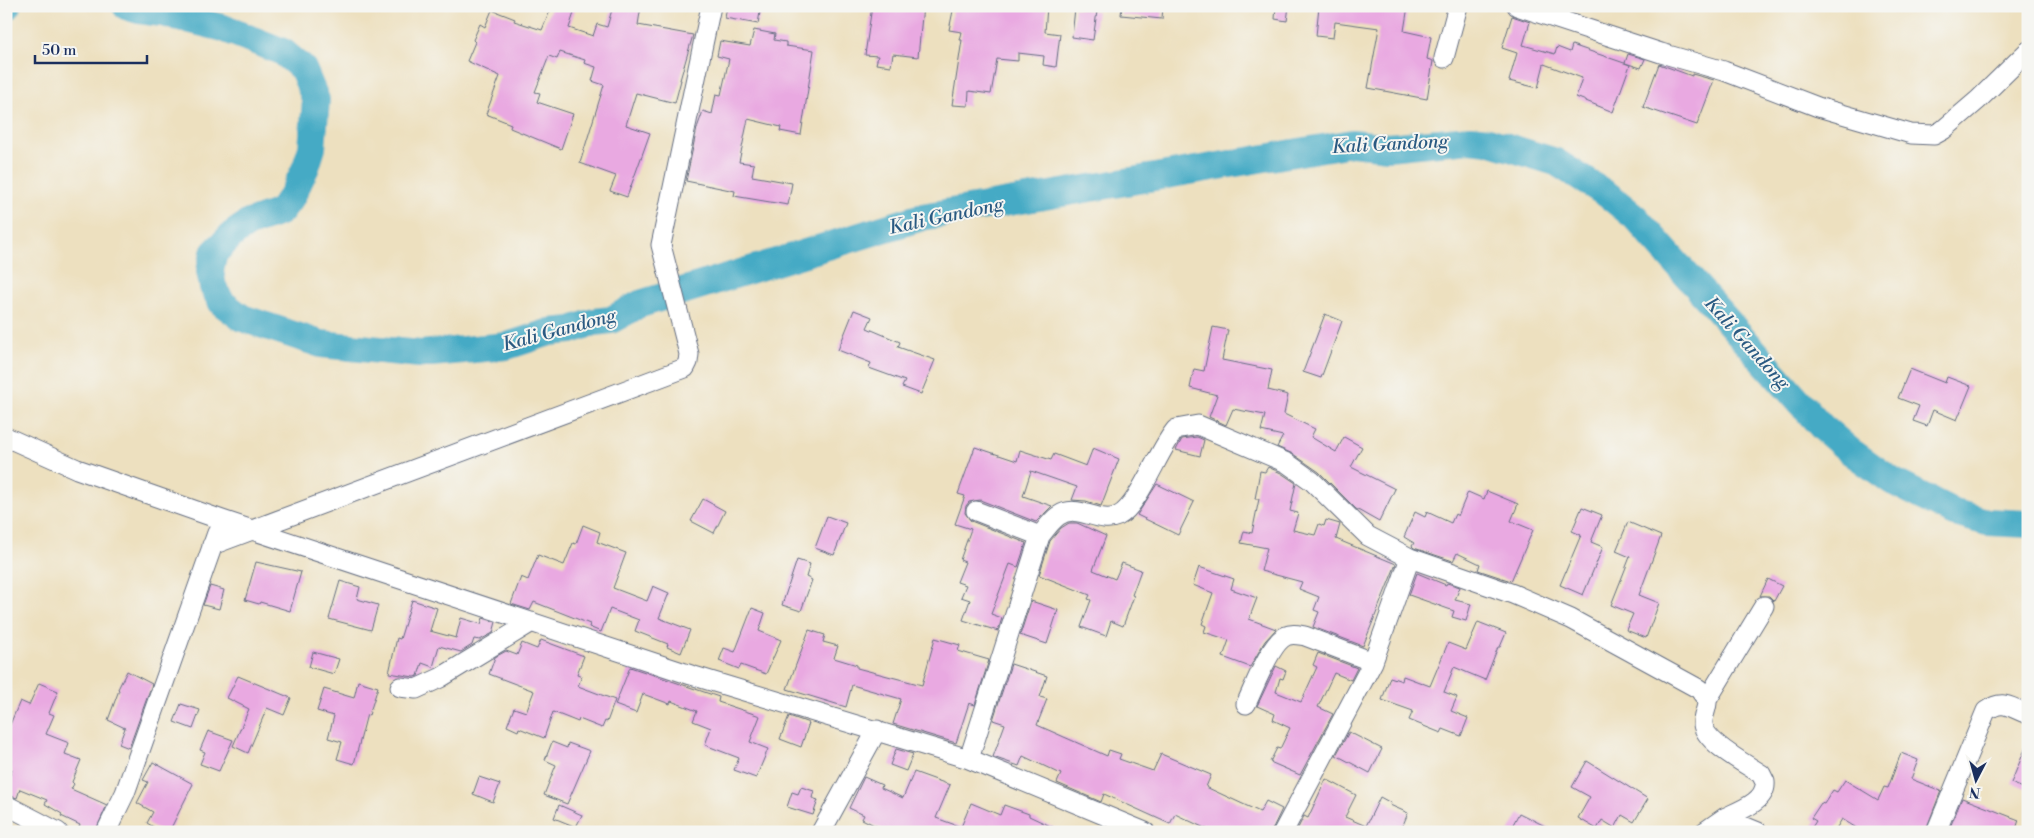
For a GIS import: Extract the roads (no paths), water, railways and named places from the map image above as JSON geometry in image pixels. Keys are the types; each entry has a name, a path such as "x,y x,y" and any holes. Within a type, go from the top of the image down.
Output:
{"street":[{"path":"212,545 686,368 689,360 686,343 661,246 711,6"},
{"path":"1444,58 1458,6"},
{"path":"1517,6 1661,53 1724,71 1818,107 1911,134 1925,136 1934,135 1943,130 1978,100 2028,51"},
{"path":"969,759 1040,536 1058,516 1066,512 1075,511 1108,518 1118,516 1125,511 1135,497 1171,434 1176,429 1198,425 1287,463 1312,481 1368,536 1410,558 1513,594 1572,619 1699,688 1707,700"},
{"path":"6,437 77,469 222,520 690,675 969,759 1139,831"},
{"path":"976,511 1040,536"},
{"path":"106,832 125,793 222,520"},
{"path":"1283,832 1373,662 1410,558"},
{"path":"1704,832 1724,818 1753,803 1762,795 1766,786 1761,774 1713,741 1705,733 1703,719 1707,700 1764,606"},
{"path":"400,687 416,689 440,678 532,622"},
{"path":"1246,704 1273,649 1286,636 1295,634 1306,636 1373,662"},
{"path":"1936,832 1986,711 1993,706 2002,704 2012,706 2028,714"},
{"path":"821,832 877,730"},
{"path":"6,806 58,832"},
{"path":"1724,818 1758,832"}],"waterway":[{"name":"Kali Gandong","path":"126,6 223,28 283,52 303,69 316,100 312,148 306,167 292,196 280,212 249,223 233,234 214,253 210,271 213,287 222,303 242,318 321,344 420,354 507,346 550,332 571,330 594,322 611,320 640,304 922,217 1352,143 1388,147 1470,139 1488,141 1556,162 1608,195 1635,217 1822,427 1850,451 1892,481 1955,513 1987,522 2028,524"}]}
